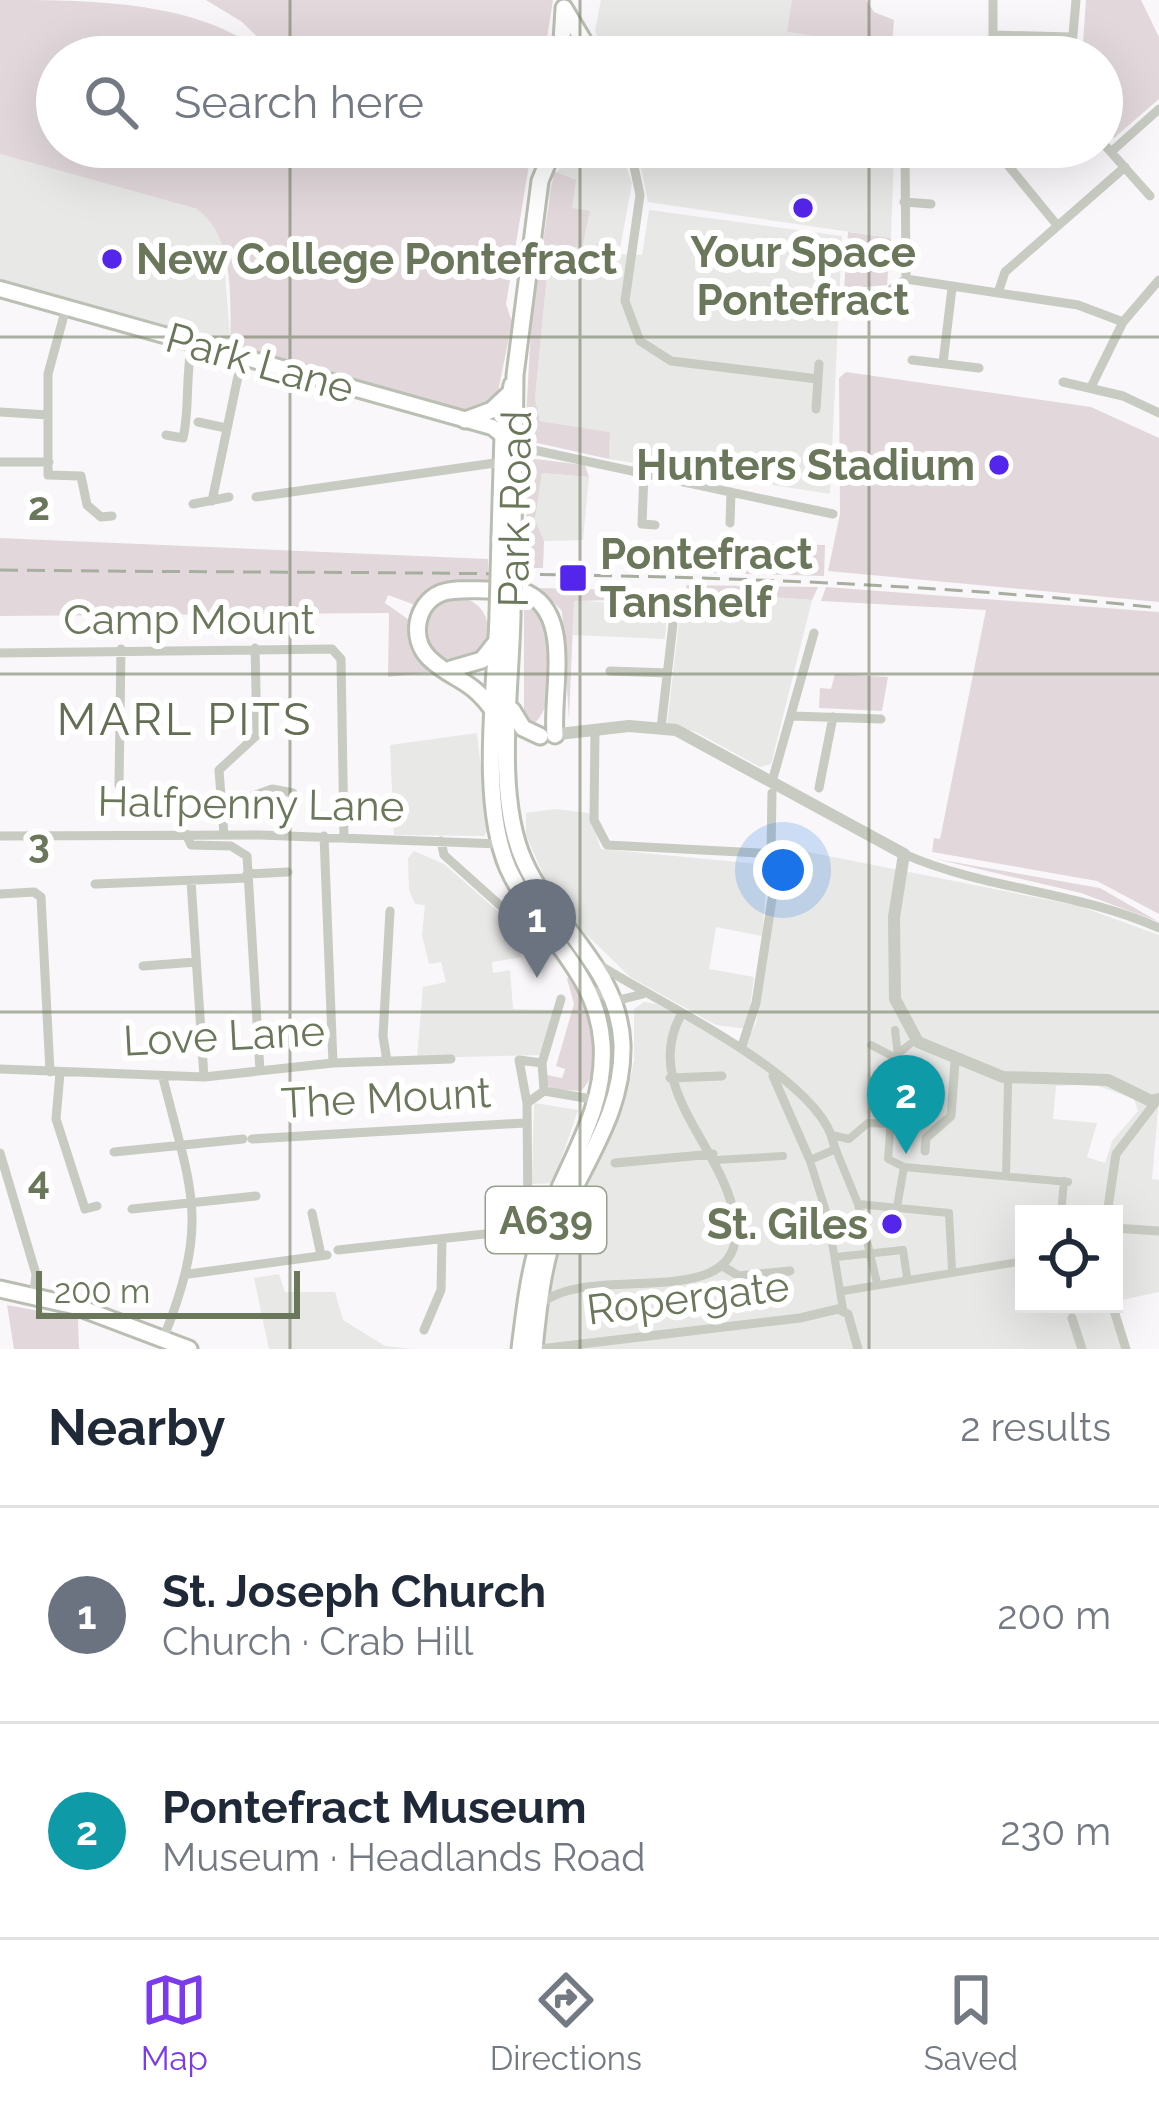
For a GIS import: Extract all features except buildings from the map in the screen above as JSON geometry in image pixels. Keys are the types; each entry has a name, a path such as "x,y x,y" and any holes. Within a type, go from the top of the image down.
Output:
{"main road":[{"path":"563,36 565,4"},
{"path":"565,4 582,36"},
{"name":"Park Road","path":"505,449 517,422 515,375 539,188 547,168"},
{"name":"Park Lane","path":"0,289 470,422"},
{"name":"Park Road","path":"505,641 505,449 508,395 515,375"},
{"path":"470,422 508,395"},
{"path":"470,422 505,449"},
{"path":"489,590 445,592 421,612 421,646 432,661 472,682 523,728 547,735"},
{"path":"522,591 542,602 554,622 547,735"},
{"path":"451,669 482,660 505,641"},
{"name":"A639","path":"505,641 494,779 500,844 518,887 587,986 600,1024 598,1100 542,1233 520,1349"},
{"name":"A639","path":"503,710 512,825 521,854 548,904 593,962 615,1001 621,1070 614,1112 568,1202 546,1268 537,1349"},
{"path":"510,760 522,744 547,735"},
{"path":"512,825 500,844 521,854"},
{"name":"A639","path":"598,1100 613,1090 621,1070"},
{"path":"598,1100 614,1112"},
{"path":"0,1289 34,1294 189,1349"}],"street":[{"path":"993,0 993,35 1032,36"},
{"path":"1071,36 1076,0"},
{"path":"1123,142 1159,110"},
{"path":"998,293 1005,272 1125,167 1150,196"},
{"path":"634,168 640,195 625,301 640,341 670,362 818,380"},
{"path":"905,168 906,279"},
{"path":"1010,168 1057,225"},
{"path":"904,202 931,204"},
{"path":"886,293 906,279 1099,309 1123,322"},
{"path":"1091,387 1123,322 1159,280"},
{"path":"943,363 952,288"},
{"path":"66,308 49,374 48,476 81,476 87,506 101,517 112,516"},
{"path":"166,435 183,438 188,415 184,386 192,344"},
{"path":"212,501 242,357"},
{"path":"913,360 979,368"},
{"path":"816,409 819,364"},
{"path":"1063,382 1091,387 1159,413"},
{"path":"0,412 48,415"},
{"path":"198,422 226,428"},
{"path":"256,496 505,449 833,514"},
{"path":"0,462 49,462"},
{"path":"644,473 642,524 655,525"},
{"path":"730,523 731,492"},
{"path":"193,504 229,497"},
{"path":"661,728 673,624"},
{"path":"742,1046 760,980 775,854 774,794 814,633"},
{"path":"224,835 219,770 257,735 255,648"},
{"path":"118,785 122,649"},
{"name":"Camp Mount","path":"0,653 332,649 341,659 344,837"},
{"path":"610,671 668,673"},
{"path":"792,716 881,719"},
{"path":"819,788 833,717"},
{"path":"547,735 661,728 706,742 774,794 904,854 971,878 1104,906 1159,928"},
{"path":"595,730 594,820 608,845 775,854"},
{"path":"223,807 272,790 293,794"},
{"path":"186,834 191,845 242,850 260,1071"},
{"name":"Halfpenny Lane","path":"0,836 324,836 500,844"},
{"path":"324,836 333,1063"},
{"path":"441,841 444,855 542,943"},
{"path":"904,854 897,871 894,917 896,1007 918,1042 955,1062 1009,1078 1117,1081 1157,1101 1116,1154 1108,1205"},
{"path":"95,884 288,872"},
{"path":"191,881 204,1077"},
{"path":"0,894 34,892 41,897 56,1119 85,1209 97,1205"},
{"path":"387,1061 382,1036 390,911"},
{"path":"143,966 196,962"},
{"path":"593,962 742,1046 815,1112 859,1204 877,1283"},
{"path":"587,986 615,1001 643,994"},
{"path":"544,1091 542,1063 561,999"},
{"path":"600,1024 615,1001"},
{"path":"539,1306 564,1291 703,1276 724,1267 736,1233 715,1157 678,1100 670,1078 668,1058 682,1013"},
{"path":"895,1030 895,1058"},
{"path":"895,1058 910,1044"},
{"path":"871,1045 895,1058"},
{"name":"Love Lane","path":"0,1069 163,1078 333,1063 451,1059"},
{"path":"189,1274 511,1234 528,1222 526,1103 519,1060 542,1063"},
{"path":"924,1172 926,1138 951,1116 955,1062"},
{"path":"670,1078 722,1076"},
{"path":"773,1076 808,1156 836,1257 843,1309 858,1349"},
{"path":"163,1078 194,1203 189,1274 164,1337"},
{"path":"894,1078 894,1132 888,1160 924,1172 1066,1182 1062,1205"},
{"path":"1006,1175 1008,1084"},
{"path":"526,1103 544,1091 598,1100"},
{"path":"808,1156 849,1139 868,1123 894,1132"},
{"name":"The Mount","path":"114,1152 248,1139 524,1124"},
{"path":"0,1153 36,1274 34,1294"},
{"path":"616,1163 783,1156"},
{"path":"897,1207 904,1167"},
{"path":"132,1209 256,1196"},
{"path":"859,1204 949,1213 968,1264"},
{"path":"312,1213 329,1254"},
{"path":"1123,1229 1159,1231"},
{"path":"424,1330 441,1290 442,1241"},
{"path":"836,1257 903,1250 910,1279"},
{"path":"843,1291 968,1264 1015,1261"},
{"path":"724,1267 739,1276 790,1271"},
{"path":"546,1268 564,1291"},
{"path":"423,1301 435,1308"},
{"name":"Ropergate","path":"537,1349 843,1309"},
{"path":"1070,1313 1082,1349"},
{"path":"1115,1313 1126,1349"}],"shaded area":[{"path":"0,0 143,7 211,24 237,36 36,36 36,164 0,154"},
{"path":"206,0 553,0 547,36 256,36"},
{"path":"601,0 793,0 788,32 815,36 597,36"},
{"path":"792,0 866,0 874,12 894,20 893,36 787,32"},
{"path":"1086,0 1141,0 1159,37 1159,99 1123,130 1123,36 1083,36"},
{"name":"New College Pontefract","path":"0,154 36,164 36,168 197,209 212,220 222,237 231,348 0,281"},
{"path":"50,168 529,168 506,304 512,322 497,397 460,411 231,348 225,254 210,221 197,209"},
{"path":"559,168 627,168 632,183 619,254 642,255 649,210 842,236 830,494 609,459 610,432 540,421 535,399 550,244 549,188"},
{"path":"641,168 893,168 891,238 648,202"},
{"path":"554,171 576,180 572,208 590,211 582,248 550,244 535,399 540,421 610,432 609,459 533,442 525,435 532,311"},
{"path":"848,232 891,238 887,285 844,289"},
{"name":"Hunters Stadium","path":"846,372 1091,407 1159,438 1159,602 828,571 840,514 839,378"},
{"path":"527,458 585,465 589,477 542,473 535,520 544,541 543,568 526,568"},
{"path":"542,473 589,477 583,540 544,541 535,521"},
{"path":"0,538 488,559 489,585 438,583 418,606 388,595 385,603 412,622 434,672 388,677 389,613 0,616"},
{"path":"655,542 825,545 824,576 636,571 637,551 654,552"},
{"path":"687,585 818,587 812,600 706,592 704,606 656,606 656,597 682,596"},
{"path":"826,587 1159,612 1159,914 1097,881 932,852 934,838 940,839 986,610 821,601"},
{"path":"540,588 618,590 617,600 574,601 569,719 562,611"},
{"path":"705,592 812,600 771,764 760,767 696,732 667,725 681,605"},
{"path":"456,597 479,606 488,629 479,652 456,661 433,652 424,629 433,606"},
{"path":"574,600 667,607 665,639 573,635"},
{"path":"524,601 535,601 550,664 548,698 534,724 524,717"},
{"path":"835,674 888,677 882,711 819,708 820,688 831,689"},
{"path":"477,733 488,830 484,836 394,835 390,745"},
{"path":"555,809 589,813 601,849 768,865 762,936 716,927 709,969 754,977 747,1029 716,1025 630,977 584,932 547,883 526,835 526,813"},
{"path":"783,847 1079,906 1159,935 1159,1099 1152,1179 1159,1180 1159,1292 1123,1300 1123,1205 1015,1205 1015,1313 1119,1313 1129,1349 541,1349 562,1234 626,1098 634,1061 634,1009 644,1002 657,1004 739,1050 756,1023","holes":["1093,1084 1134,1099 1138,1111 1112,1141 1105,1163 1087,1157 1097,1123 1053,1119 1056,1086"]},
{"path":"414,851 444,864 501,914 522,957 492,962 493,973 510,970 513,1009 554,1010 541,1055 417,1058 423,987 446,982 441,962 429,964 422,935 425,905 415,904 409,890 408,858"},
{"path":"936,859 1100,888 1159,922 1081,893"},
{"path":"573,972 595,1049 590,1079 581,1091 552,1089 544,1082 547,1075 562,1078 565,1069 556,1066 574,1004 567,979"},
{"path":"534,1103 578,1110 553,1183 532,1184"},
{"path":"279,1274 285,1292 335,1292 343,1320 385,1346 412,1349 269,1349 254,1278"},
{"path":"7,1305 78,1318 79,1349 14,1349"}],"railway":[{"path":"0,570 725,579 870,585 1159,608"}],"place":[{"name":"Your Space Pontefract","path":"803,208"},
{"name":"New College Pontefract","path":"112,259"},
{"name":"Hunters Stadium","path":"999,465"},
{"name":"Pontefract Tanshelf","path":"573,578"},
{"name":"St. Joseph Church","path":"537,978"},
{"name":"Pontefract Museum","path":"906,1154"},
{"name":"St. Giles","path":"892,1224"}],"district":[{"name":"MARL PITS","path":"185,719"}]}
